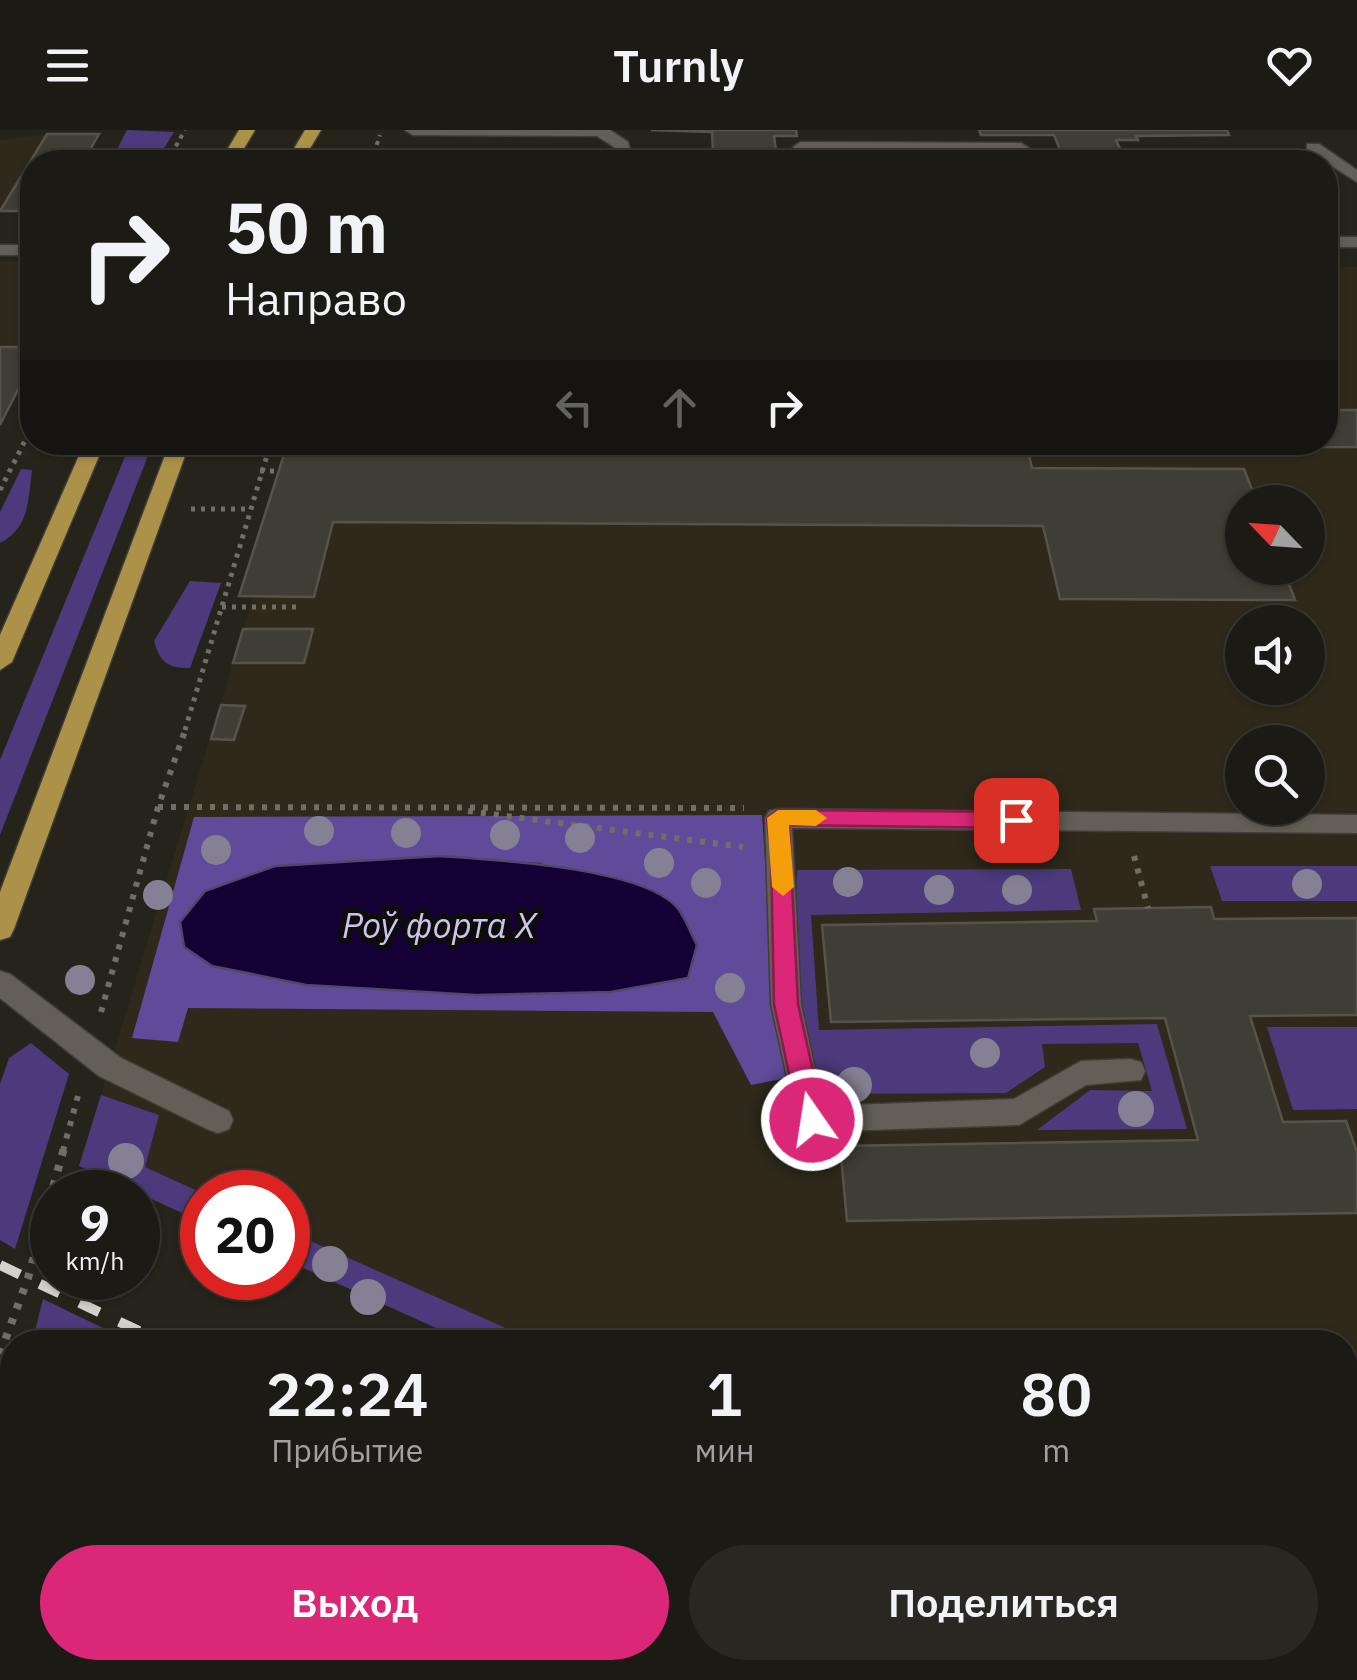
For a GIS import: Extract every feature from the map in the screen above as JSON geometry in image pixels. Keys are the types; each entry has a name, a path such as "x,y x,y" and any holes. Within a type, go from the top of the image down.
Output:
{"main road":[{"path":"0,662 88,455"},
{"path":"0,929 175,455"}],"lane":[{"path":"413,130 601,131 622,145 623,150"},
{"path":"870,130 896,150"},
{"path":"801,146 846,150"},
{"path":"1312,147 1316,150"},
{"path":"988,150 1022,148"},
{"path":"1130,1071 1081,1073 1018,1112 812,1120 786,1004 778,818 1357,824"},
{"path":"0,982 110,1067 218,1120"}],"path":[{"path":"0,490 20,451"},
{"path":"9,1330 28,1278 158,807 200,688 266,455"},
{"path":"260,471 279,471"},
{"path":"156,508 250,509"},
{"path":"222,607 300,606"},
{"path":"158,807 751,808"},
{"path":"442,808 758,848"},
{"path":"1126,822 1148,908"}],"shaded area":[{"path":"127,130 174,132 163,150 117,150"},
{"path":"47,134 37,150 20,150 20,177 0,208 0,140"},
{"path":"0,261 20,261 20,386 0,425"},
{"path":"1338,267 1357,267 1357,1330 440,1330 310,1271 310,1170 180,1170 180,1212 160,1203 160,1170 88,1170 79,1166 252,597 239,596 284,455 1338,455"},
{"path":"126,455 148,455 0,835 0,760"},
{"path":"21,469 32,470 26,512 17,529 0,543 0,512"},
{"path":"190,581 221,583 190,668 182,668 162,659 154,641"},
{"path":"762,815 775,1013 787,1078 751,1085 713,1012 188,1008 178,1042 132,1038 194,817","holes":["440,856 542,863 476,995 306,985 212,966 275,866"]},
{"path":"1210,866 1357,866 1357,901 1222,901"},
{"path":"1071,869 1081,910 811,915 819,1030 1157,1024 1187,1129 1037,1130 1090,1090 1152,1091 1138,1043 1042,1044 1045,1067 1006,1093 818,1094 793,1003 797,870"},
{"path":"1267,1027 1357,1027 1357,1109 1293,1110"},
{"path":"31,1043 69,1074 39,1170 30,1170 30,1200 15,1249 0,1240 0,1084 9,1058"},
{"path":"101,1095 159,1115 145,1167 152,1170 88,1170 79,1166"},
{"path":"160,1174 180,1183 180,1212 160,1203"},
{"path":"310,1241 510,1330 440,1330 310,1271"},
{"path":"45,1300 107,1330 35,1330"}],"water":[{"name":"Роў форта X","path":"440,856 567,868 636,884 662,895 679,910 697,945 688,978 611,992 476,995 306,985 212,966 184,947 180,922 205,891 275,866"}],"building":[{"path":"651,130 796,130 797,136 774,136 776,150 713,150 712,132"},
{"path":"979,130 1227,130 1229,135 1136,136 1138,140 1116,140 1121,150 1060,150 1054,135 981,135"},
{"path":"47,134 99,134 90,150 37,150"},
{"path":"20,178 20,211 0,211"},
{"path":"0,347 20,347 20,386 0,425"},
{"path":"1338,410 1357,410 1357,447 1338,447"},
{"path":"284,455 1029,455 1032,468 1244,469 1250,485 1225,485 1225,585 1289,585 1295,600 1060,599 1043,526 333,522 314,597 239,596"},
{"path":"243,629 313,629 304,663 233,663"},
{"path":"221,705 245,706 234,740 211,739"},
{"path":"1211,907 1214,919 1357,918 1357,1015 1250,1016 1283,1122 1346,1121 1357,1152 1357,1213 847,1221 840,1146 1198,1140 1165,1018 831,1022 822,925 1097,921 1094,909"}],"railway":[{"path":"0,1265 137,1330"}],"slow traffic":[{"path":"783,887 778,818 816,818"}],"route":[{"path":"812,1120 786,1004 778,818 1016,820"}]}
